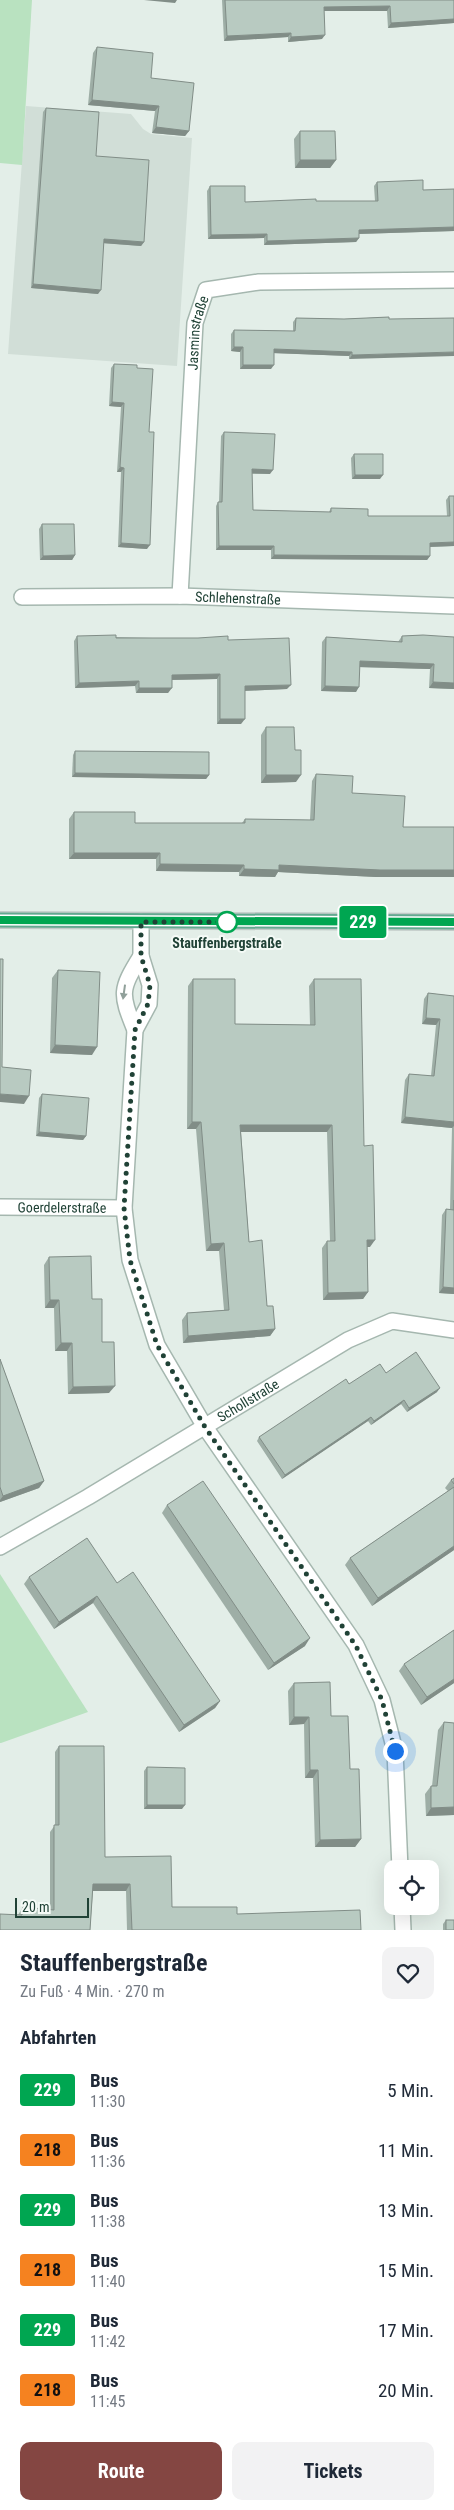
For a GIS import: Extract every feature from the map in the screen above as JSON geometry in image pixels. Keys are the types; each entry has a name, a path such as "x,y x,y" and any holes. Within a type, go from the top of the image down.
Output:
{"main road":[{"path":"0,920 454,922"}],"street":[{"name":"Jasminstraße","path":"180,596 195,323 206,290 259,282 454,280"},
{"name":"Schlehenstraße","path":"22,597 180,596 454,606"},
{"path":"141,922 141,956 150,985 148,1004 135,1030 124,1208 130,1260 157,1345 205,1427 356,1646 382,1700 395,1751 400,1860"},
{"path":"135,1030 123,1001 126,980 141,956"},
{"name":"Goerdelerstraße","path":"0,1207 124,1208"},
{"name":"Schollstraße","path":"0,1547 205,1427 348,1340 392,1321 454,1330"},
{"path":"402,1915 403,1930"}],"shaded area":[{"path":"26,106 131,114 143,129 151,134 192,138 177,366 8,354"}],"green space":[{"path":"0,0 32,0 22,165 0,163"},
{"path":"0,1574 88,1712 1,1743 0,1743"}],"building":[{"path":"225,0 454,0 454,19 391,23 390,6 324,7 325,35 291,37 291,33 227,36"},
{"path":"97,47 153,53 151,78 194,83 189,131 156,127 159,106 92,100"},
{"path":"46,108 99,112 96,156 149,160 144,242 104,239 101,290 33,284"},
{"path":"300,131 335,131 336,160 300,160"},
{"path":"423,180 423,190 454,189 454,227 359,230 359,238 267,241 267,234 211,235 210,186 245,186 245,202 316,199 316,201 378,201 377,182"},
{"path":"389,317 389,319 454,318 454,352 352,355 352,352 274,349 274,365 243,365 243,347 234,347 234,330 295,331 296,318 344,319"},
{"path":"114,364 137,365 137,368 153,369 149,432 154,432 150,545 121,543 124,468 120,467 124,403 112,402"},
{"path":"224,432 275,434 273,470 252,469 253,510 331,512 331,508 368,509 368,516 450,516 449,496 454,496 454,542 430,543 430,556 274,555 274,546 219,546 218,502 222,502"},
{"path":"354,454 383,454 383,475 355,475"},
{"path":"42,524 74,524 75,555 43,556"},
{"path":"116,635 116,638 228,636 228,640 289,638 291,685 245,686 245,719 220,719 220,674 172,675 172,688 139,688 139,681 79,683 77,636"},
{"path":"402,636 454,637 454,683 433,682 434,664 360,661 359,687 325,686 326,637 402,642"},
{"path":"266,727 294,727 295,750 301,750 301,775 266,775"},
{"path":"75,751 209,752 209,775 75,773"},
{"path":"316,774 353,776 352,793 405,796 403,827 454,827 454,870 380,870 279,865 279,870 244,869 244,865 160,864 160,853 74,853 74,812 135,812 135,823 245,823 245,819 314,820"},
{"path":"0,959 3,959 2,1067 31,1070 29,1096 0,1094"},
{"path":"58,970 100,972 97,1047 55,1045"},
{"path":"193,979 235,979 235,1024 315,1025 314,979 361,979 364,1146 373,1145 375,1240 367,1240 368,1292 328,1293 327,1241 335,1241 332,1125 240,1125 249,1242 262,1240 267,1306 273,1306 275,1329 188,1336 187,1313 229,1310 224,1243 211,1244 201,1122 192,1122"},
{"path":"428,993 454,996 454,1122 405,1117 409,1074 434,1076 440,1019 426,1018"},
{"path":"42,1094 89,1098 86,1136 39,1132"},
{"path":"446,1209 454,1210 454,1288 443,1287"},
{"path":"91,1256 92,1299 102,1299 102,1342 114,1342 115,1386 73,1387 72,1343 61,1343 59,1300 50,1300 49,1257"},
{"path":"416,1352 440,1388 409,1408 404,1400 374,1421 371,1417 285,1475 259,1437 346,1379 349,1384 380,1364 386,1373"},
{"path":"0,1359 44,1481 3,1496 0,1487"},
{"path":"203,1481 310,1638 274,1663 167,1505"},
{"path":"454,1487 454,1546 378,1598 350,1558"},
{"path":"87,1538 117,1583 133,1572 220,1701 184,1725 97,1596 59,1622 29,1577"},
{"path":"454,1630 454,1679 427,1697 404,1664"},
{"path":"330,1682 331,1716 348,1716 350,1769 359,1769 361,1839 320,1840 318,1770 310,1770 309,1717 294,1717 294,1683"},
{"path":"444,1722 454,1723 454,1807 431,1808 431,1786 437,1786"},
{"path":"59,1746 104,1746 105,1857 171,1856 172,1907 237,1907 237,1914 360,1910 361,1930 132,1930 130,1884 93,1884 90,1930 0,1930 0,1914 22,1915 23,1907 54,1910 54,1825 59,1825"},
{"path":"147,1767 185,1768 185,1805 147,1805"},
{"path":"446,1920 454,1920 454,1930 446,1930"}],"bus line":[{"name":"229","path":"0,920 454,922"}],"place":[{"name":"Stauffenbergstraße","path":"227,922"}],"route":[{"path":"227,922 141,922 141,956 150,985 148,1004 135,1030 124,1208 130,1260 157,1345 205,1427 356,1646 382,1700 395,1751"}]}
